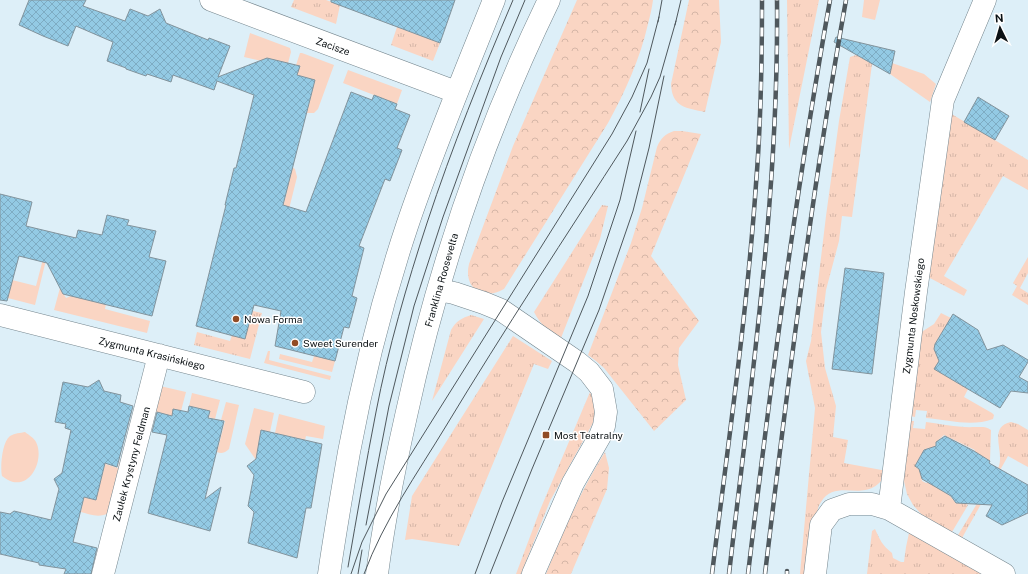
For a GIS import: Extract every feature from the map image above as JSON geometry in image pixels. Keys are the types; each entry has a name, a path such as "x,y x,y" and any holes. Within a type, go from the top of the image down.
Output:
{"street":[{"name":"Zacisze","path":"211,0 456,92"},
{"path":"329,574 349,452 361,394 380,319 407,227 456,92 494,0"},
{"name":"Franklina Roosevelta","path":"377,574 387,507 402,430 416,372 455,232 476,172 517,70 549,0"},
{"name":"Zygmunta Noskowskiego","path":"889,509 916,292 943,100 985,0"},
{"path":"438,290 454,293 501,310 577,362 589,372 602,389 606,412 604,426 600,436 573,483 533,574"},
{"name":"Zygmunta Krasińskiego","path":"0,315 304,392"},
{"name":"Zaułek Krystyny Feldman","path":"103,574 159,355"},
{"path":"815,574 821,525 832,510 849,504 872,504 889,509 1004,574"}],"green space":[{"path":"294,0 326,0 340,5 336,24 291,7"},
{"path":"577,0 653,0 645,37 626,87 608,123 504,289 489,294 483,293 472,286 469,280 469,264 513,146"},
{"path":"689,0 719,0 721,42 705,112 682,106 674,98 672,92 671,84"},
{"path":"787,0 819,0 789,149"},
{"path":"864,0 880,0 875,20 862,17"},
{"path":"397,27 440,43 433,61 391,45"},
{"path":"250,33 290,48 291,52 288,63 284,62 283,66 244,57"},
{"path":"300,53 334,65 318,109 314,113 307,113 315,80 297,75 300,66 296,65"},
{"path":"856,55 872,64 852,217 842,216 839,241 826,290 821,332 825,368 836,406 833,437 848,440 844,463 887,471 880,482 872,488 863,490 836,491 828,494 821,502 817,511 816,526 806,574 800,574 815,408 806,361 811,341 839,121 850,57"},
{"path":"892,63 924,74 936,84 930,102 890,74"},
{"path":"348,70 402,90 397,104 343,83"},
{"path":"950,113 1028,160 1028,190 1003,176 944,276 967,290 964,296 928,277"},
{"path":"674,131 701,134 651,256 699,321 679,348 678,365 686,400 654,431 604,368 588,355 631,243 642,208 657,147 664,137"},
{"path":"289,165 295,169 297,177 284,229 281,216 288,187"},
{"path":"602,205 608,206 600,239 561,338 545,327 539,321 534,312"},
{"path":"1028,257 1028,273 1020,288 1028,293 1028,305 1012,295 1017,286 1013,283"},
{"path":"43,259 46,260 35,305 0,296 0,277 36,286"},
{"path":"60,288 66,298 71,296 106,304 105,309 150,321 147,333 54,310"},
{"path":"253,311 262,313 250,359 194,345 197,332 230,341 232,335 249,317 251,318"},
{"path":"941,313 951,318 935,344 934,349 968,389 964,397 992,413 994,415 993,419 968,423 926,418 927,411 916,410 915,417 910,416 920,333 934,324"},
{"path":"471,315 484,319 432,401 451,330 460,320"},
{"path":"513,336 552,361 548,369 534,364 459,546 412,539 405,540 412,496"},
{"path":"268,351 270,351 269,360 331,376 330,380 264,363"},
{"path":"280,354 312,362 314,356 335,361 332,372 279,359"},
{"path":"160,386 186,392 181,411 174,409 172,416 153,411"},
{"path":"590,392 594,406 594,421 550,501 521,574 516,574 540,510"},
{"path":"192,393 220,400 215,419 209,417 210,411 189,406"},
{"path":"226,402 239,405 229,449 220,453 217,452 225,421 221,420"},
{"path":"254,408 274,413 270,432 261,430 256,460 245,444"},
{"path":"279,414 325,426 323,439 306,436 305,440 275,433"},
{"path":"910,421 914,421 913,428 925,429 926,422 950,426 983,427 991,430 990,461 974,452 975,450 944,435 936,442 934,452 928,448 924,450 916,464 917,468 922,471 922,481 926,483 930,482 949,493 956,503 964,503 968,505 952,532 922,515 913,505 907,494 903,477"},
{"path":"1011,422 1028,430 1028,467 1008,456 962,538 958,535 999,466 1000,453 998,434 1000,429 1004,425"},
{"path":"25,432 36,442 39,455 38,462 31,475 26,480 13,482 2,476 1,467 3,449 7,439 10,436"},
{"path":"605,452 609,468 607,489 571,574 546,574 573,512 596,466"},
{"path":"120,460 124,461 109,513 98,516 81,512 84,497 96,500 105,464 118,468"},
{"path":"875,529 882,542 892,553 893,558 901,562 904,562 909,533 991,574 867,574 872,531"}],"building":[{"path":"29,0 86,0 83,6 125,21 130,9 148,16 160,9 166,23 208,40 209,38 230,46 218,77 267,58 300,66 297,75 315,80 283,205 306,212 351,92 372,100 374,95 397,104 395,109 410,115 397,148 402,150 390,181 385,179 359,246 364,248 352,296 357,298 349,328 344,327 335,361 275,346 281,311 254,305 245,339 196,326 234,168 236,168 254,95 217,81 214,90 173,75 171,82 126,69 107,61 113,42 76,26 68,46 43,36 19,25"},
{"path":"331,0 455,0 440,43 331,2"},
{"path":"836,37 895,51 890,74 834,42"},
{"path":"978,97 1009,116 995,140 964,122"},
{"path":"0,194 32,202 26,226 76,238 78,230 102,235 107,215 129,220 127,225 156,231 149,257 166,261 152,316 63,294 47,263 19,256 7,301 0,300"},
{"path":"845,268 884,273 872,374 832,369"},
{"path":"953,314 978,330 987,350 1003,345 1028,360 1019,377 1028,382 1028,393 1011,391 1000,408 934,369 939,361 934,349 935,344"},
{"path":"99,380 104,391 121,395 120,402 133,406 117,467 105,463 96,500 84,497 73,542 97,548 91,574 64,574 66,569 39,565 39,563 0,554 0,512 10,514 14,511 51,520 59,489 54,479 62,473 71,430 65,428 66,424 55,422 63,382 88,387"},
{"path":"189,406 210,411 208,418 224,421 205,499 221,487 210,531 148,513 167,435 152,432 157,412 172,416 173,409 188,412"},
{"path":"261,430 322,444 311,508 306,508 297,558 248,543 254,512 248,506 254,475 247,466 256,459"},
{"path":"945,436 974,451 990,461 989,463 1028,485 1028,513 1002,525 986,516 992,505 956,503 951,496 922,479 919,469 915,466 924,450 936,446 936,442"}],"tram line":[{"path":"348,567 381,388 405,293 427,223 457,138 513,0"},
{"path":"366,525 389,406 414,306 443,217 501,57 525,0"},
{"path":"658,22 662,0"},
{"path":"675,25 681,0"},
{"path":"351,574 362,542 386,494 612,134 632,97 647,63 659,17"},
{"path":"364,574 391,516 468,390 627,141 660,77 676,21"},
{"path":"640,112 649,69"},
{"path":"490,574 532,469 599,310 633,211 649,148 664,76"},
{"path":"475,574 502,502 588,296 620,200 636,131"},
{"path":"358,574 362,550"}],"railway":[{"path":"712,574 748,282 758,161 762,0"},
{"path":"729,574 762,288 773,144 777,0"},
{"path":"748,574 795,214 830,0"},
{"path":"765,574 811,214 846,0"}],"place":[{"name":"Nowa Forma","path":"236,319"},
{"name":"Sweet Surender","path":"295,343"},
{"name":"Most Teatralny","path":"546,435"}]}
